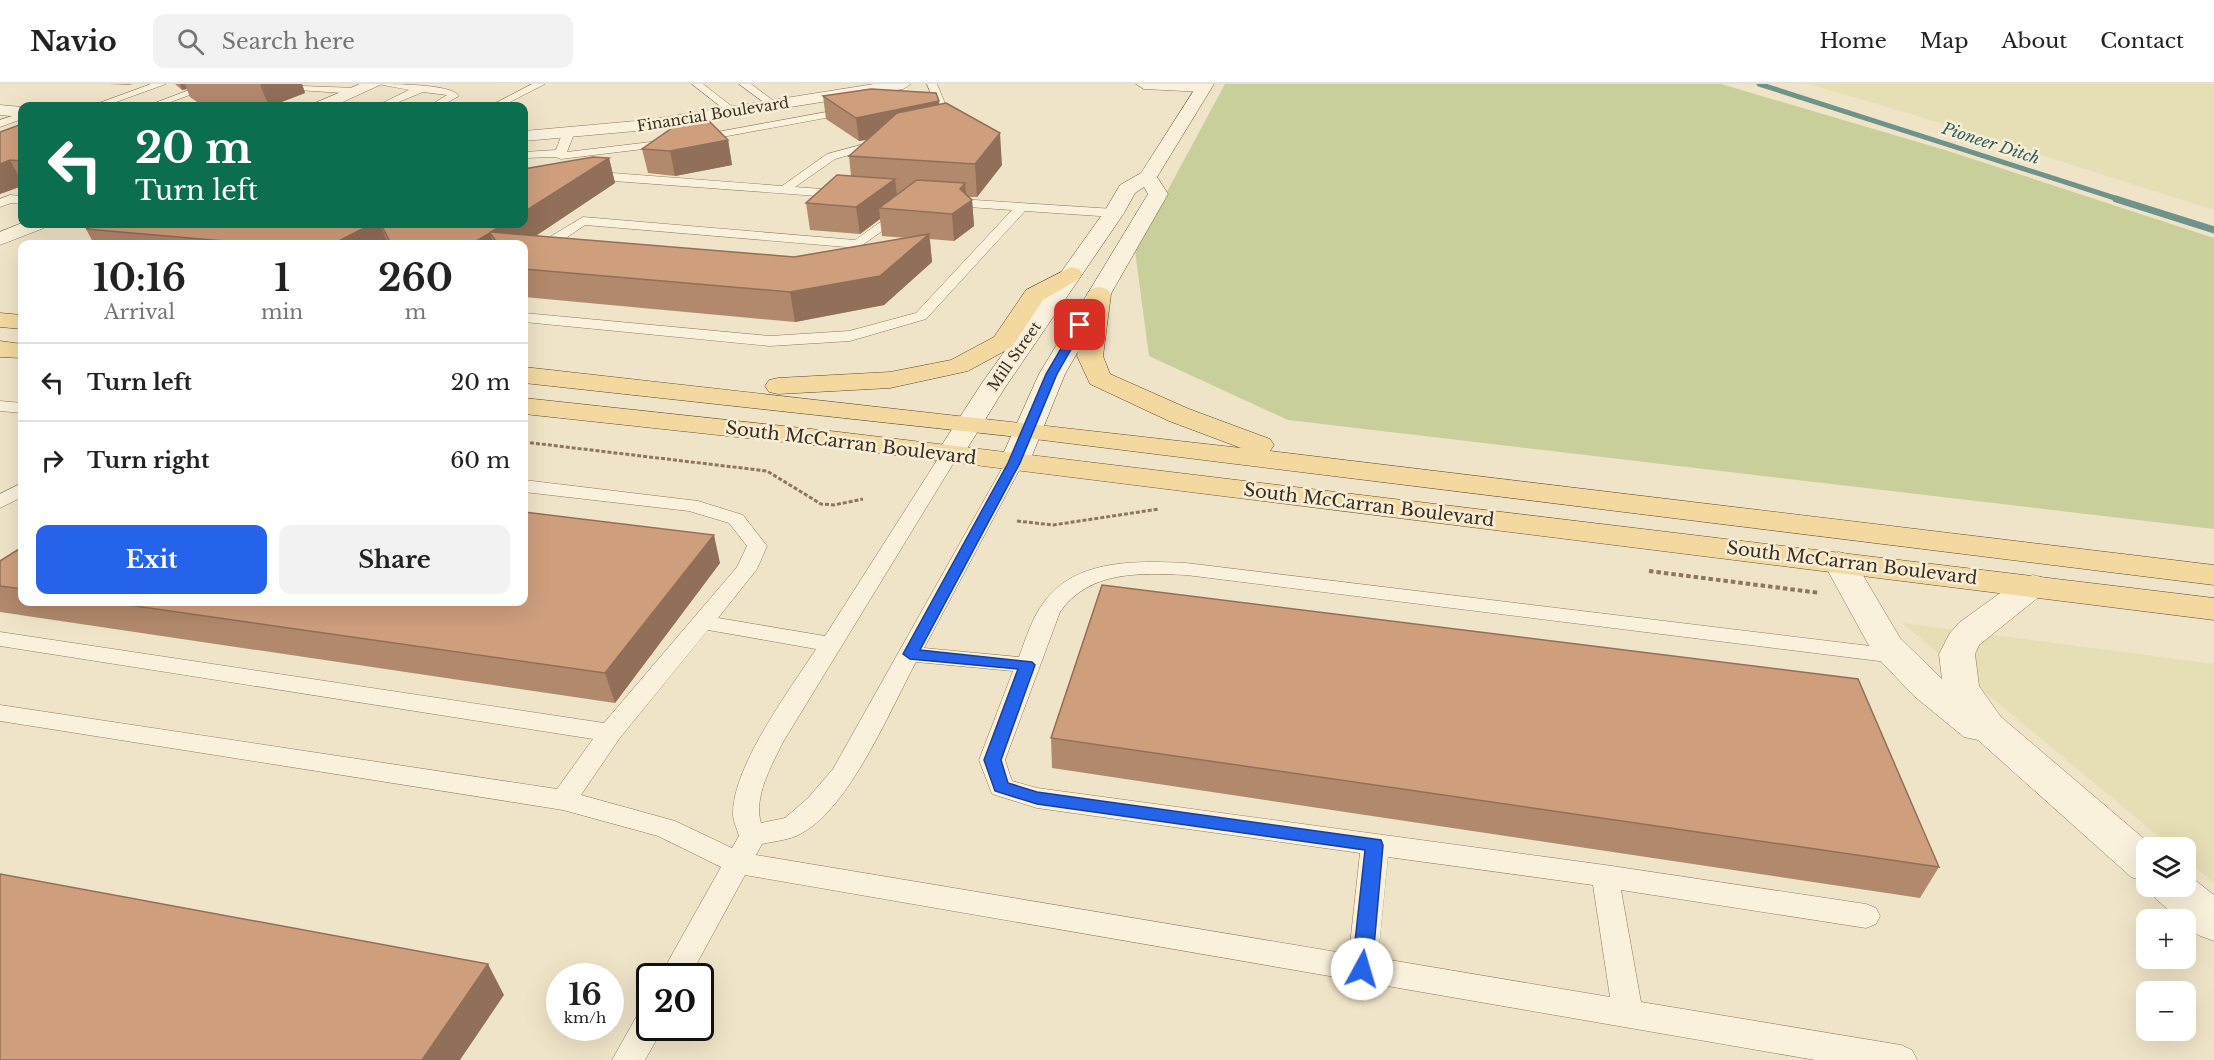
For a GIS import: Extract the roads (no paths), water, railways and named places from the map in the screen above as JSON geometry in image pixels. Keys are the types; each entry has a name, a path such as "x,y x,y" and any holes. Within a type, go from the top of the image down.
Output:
{"main road":[{"path":"331,102 374,84"},
{"name":"Financial Boulevard","path":"528,136 568,134 903,84"},
{"path":"1144,84 1205,86"},
{"name":"Mill Street","path":"950,454 968,423 1114,213 1127,189 1148,177 1205,86"},
{"path":"0,110 18,112"},
{"path":"1014,463 1026,430 1052,374 1158,194 1148,177"},
{"path":"0,239 27,228"},
{"path":"667,391 890,380 959,366 1003,342 1034,296 1071,274"},
{"path":"1099,294 1090,356 1099,378 1116,388 1217,430 1339,468"},
{"path":"0,320 18,322"},
{"path":"0,349 18,351"},
{"name":"South McCarran Boulevard","path":"528,375 968,423 2214,574"},
{"name":"South McCarran Boulevard","path":"528,406 950,454 2214,609"},
{"path":"1839,562 1895,655 1951,707 2009,748"},
{"path":"2033,585 1972,630 1957,654 1957,670 1966,696 1987,727 2009,748 2136,856"},
{"path":"2185,897 2214,922"}],"lane":[{"path":"108,102 161,84"},
{"path":"163,102 214,84"},
{"path":"254,84 357,91"},
{"path":"383,84 453,93 454,96 442,102"},
{"path":"507,102 540,84"},
{"path":"697,84 733,111"},
{"path":"932,84 933,99 950,128 939,130"},
{"path":"748,87 773,104"},
{"path":"391,102 420,90"},
{"path":"110,92 134,93"},
{"path":"528,155 559,159 605,153 864,108"},
{"path":"0,124 18,117"},
{"path":"559,159 568,134"},
{"path":"784,190 812,165 843,150 896,139"},
{"path":"573,174 856,195"},
{"path":"843,259 858,244 916,200 892,198"},
{"path":"0,203 10,199 18,200"},
{"path":"928,201 1114,213"},
{"path":"528,318 770,341 850,336 921,316 1022,207"},
{"path":"529,254 583,221 858,244"},
{"path":"529,254 558,252"},
{"path":"0,406 18,408"},
{"path":"682,963 753,836 746,814 751,789 764,754 950,454"},
{"path":"753,836 793,826 817,805 842,776 1014,463"},
{"path":"528,486 691,505 736,519 758,546 747,569 610,732 563,800"},
{"path":"0,502 18,491"},
{"path":"1866,916 1605,876 1037,798 1001,787 993,760 1027,665 1052,605 1066,590 1086,580 1113,571 1146,567 1186,569 1895,655"},
{"path":"702,622 831,644"},
{"path":"0,639 610,732"},
{"path":"910,654 1027,665"},
{"path":"0,713 563,800 666,828 738,863 1901,1060"},
{"path":"1362,969 1374,845"},
{"path":"1605,876 1628,1014"},
{"path":"628,1060 639,1041"}],"waterway":[{"name":"Pioneer Ditch","path":"1759,84 2121,200"},
{"name":"Pioneer Ditch","path":"2116,199 2214,230"}]}
